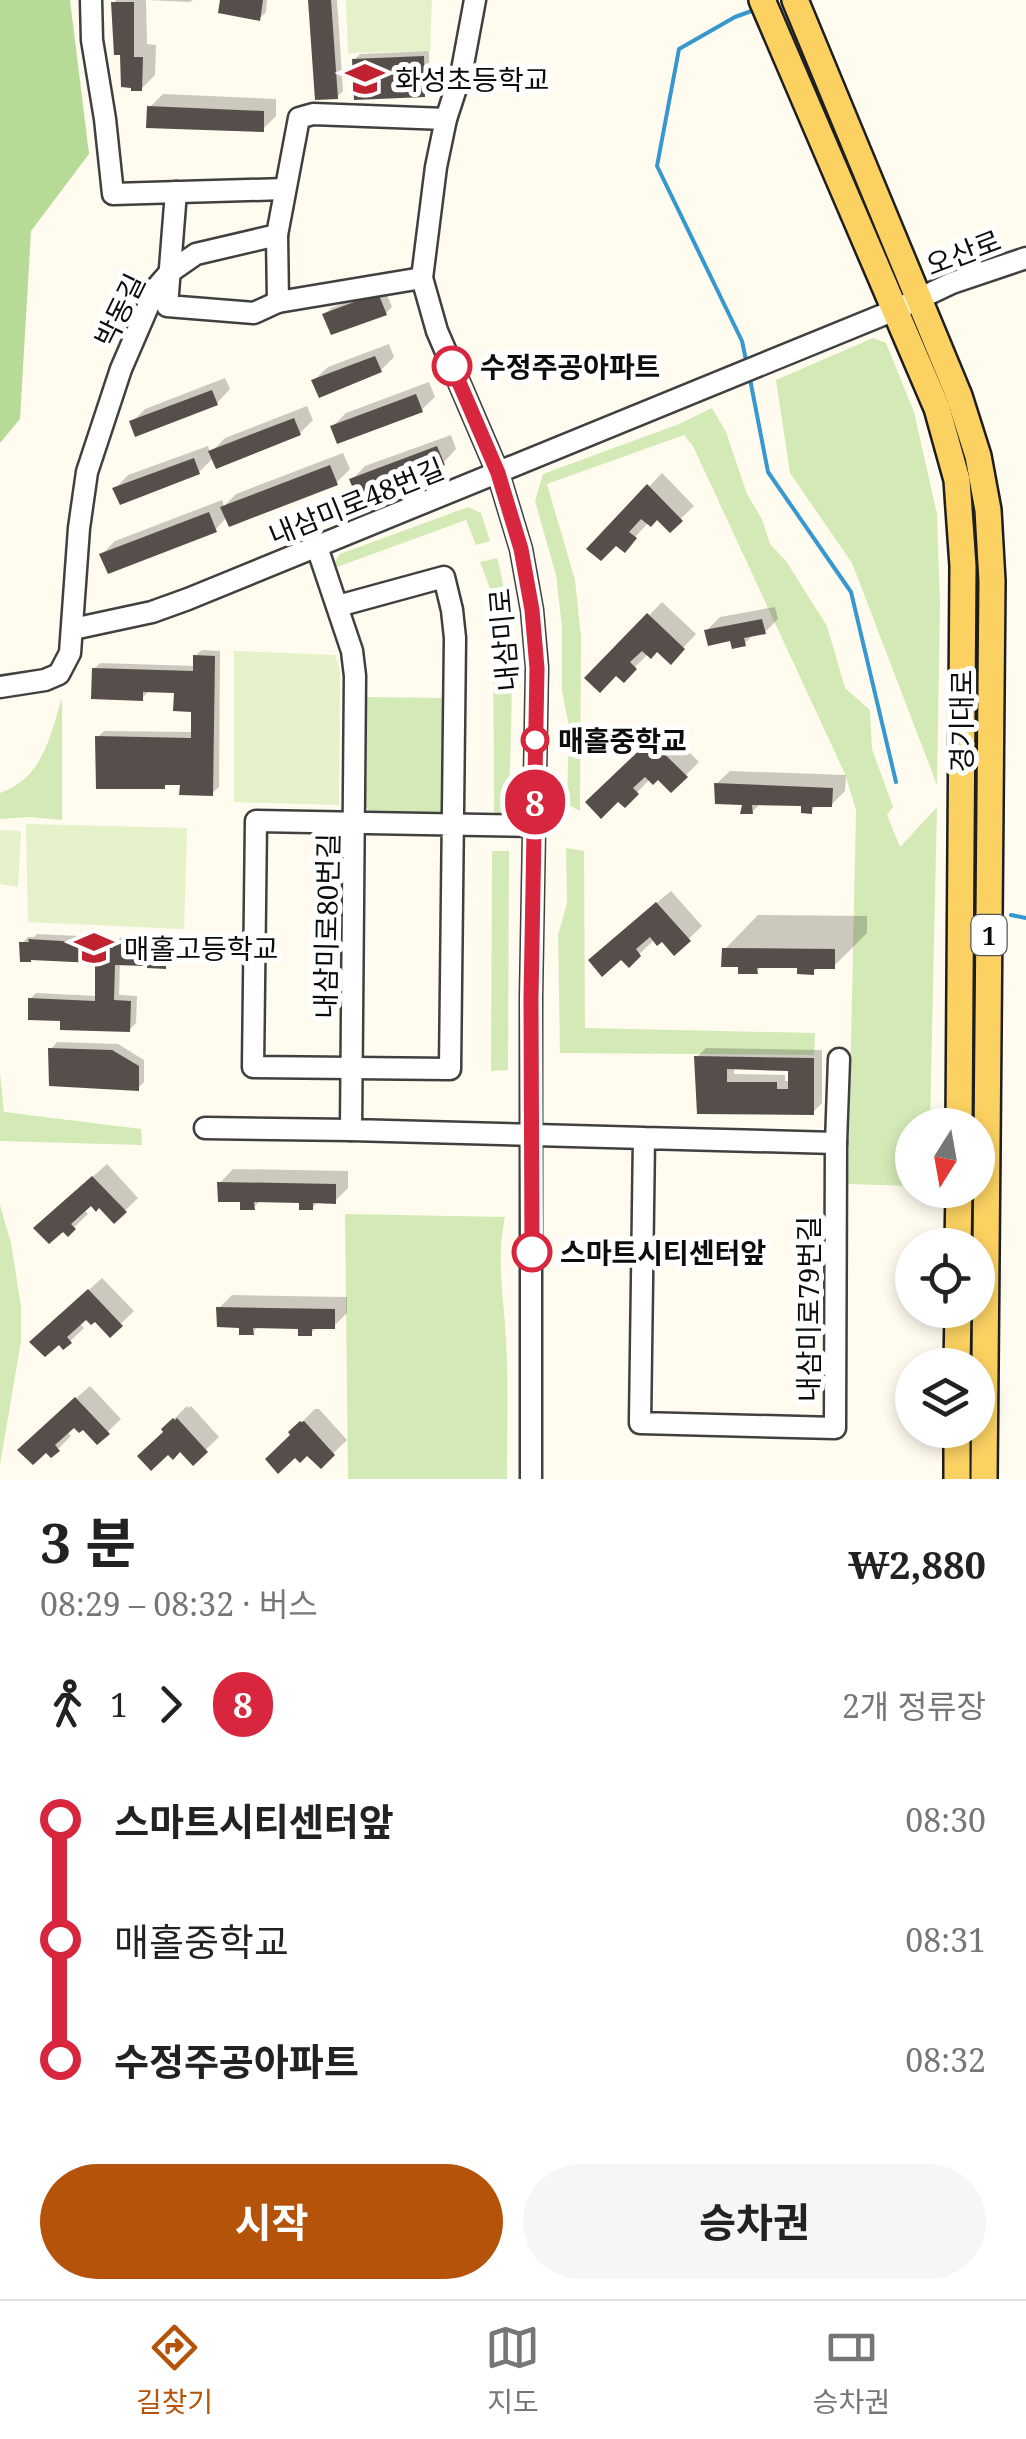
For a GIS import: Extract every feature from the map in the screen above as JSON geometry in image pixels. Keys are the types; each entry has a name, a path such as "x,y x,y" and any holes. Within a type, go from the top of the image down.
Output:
{"main road":[{"name":"경기대로","path":"762,0 937,408 957,480 962,566 959,1108"},
{"name":"경기대로","path":"799,11 964,411 978,456 988,510 992,580 984,1479"},
{"path":"957,1448 957,1479"}],"street":[{"path":"92,0 92,40 106,119 113,194 285,189"},
{"name":"내삼미로","path":"475,0 462,70 436,167 422,278 437,331 498,473 521,549 534,629 537,668 531,998 531,1479"},
{"path":"278,302 277,235 299,118 312,114 446,119"},
{"path":"176,192 167,306 254,313 278,302 422,278"},
{"name":"박동길","path":"0,686 45,680 59,674 70,653 86,472 121,369 156,288 170,272 196,254 277,235"},
{"name":"오산로","path":"770,360 952,283 1026,258"},
{"name":"내삼미로48번길","path":"73,628 152,612 770,360"},
{"name":"내삼미로80번길","path":"317,547 352,650 355,676 351,1130"},
{"path":"338,606 444,576 455,638 453,825 450,1069 253,1067 256,822 356,822 453,825 535,826"},
{"path":"205,1128 836,1143 839,1059"},
{"name":"내삼미로79번길","path":"644,1138 640,1423 835,1428 836,1143"}],"green space":[{"path":"0,0 70,0 89,154 31,231 20,419 0,443"},
{"path":"346,0 432,0 430,51 348,53"},
{"path":"873,338 886,343 914,412 937,514 937,785 852,563 790,473 776,380"},
{"path":"712,408 726,432 747,494 762,519 770,544 786,561 827,626 845,688 870,710 872,749 893,807 887,815 900,847 937,807 930,1108 895,1108 895,1185 848,1184 856,810 845,774 693,446 684,435 547,484 575,580 581,636 580,811 567,804 569,726 562,691 562,627 556,575 535,501 543,474"},
{"path":"468,507 481,513 490,541 476,545 466,520 337,567 335,562 340,554"},
{"path":"497,558 511,651 509,808 505,816 494,816 493,618 489,586 480,562"},
{"path":"234,651 335,655 340,671 339,805 234,802"},
{"path":"365,697 444,698 444,808 438,815 374,814 366,808"},
{"path":"62,698 62,820 0,819 0,793 15,786 36,766"},
{"path":"26,824 187,828 184,929 28,922"},
{"path":"0,830 21,831 18,887 0,884"},
{"path":"566,848 584,851 585,1028 815,1033 814,1055 560,1053 558,935 567,903"},
{"path":"492,851 509,851 508,1070 491,1071"},
{"path":"0,1072 4,1112 141,1129 142,1145 0,1141"},
{"path":"0,1205 11,1243 21,1307 21,1341 0,1465"},
{"path":"345,1214 505,1217 501,1257 507,1363 507,1479 348,1479"}],"building":[{"path":"220,0 263,0 260,21 218,13"},
{"path":"308,0 331,0 338,99 315,100"},
{"path":"111,2 134,2 134,57 143,57 142,91 121,87 120,55 114,55"},
{"path":"424,56 425,97 354,100 352,59"},
{"path":"147,106 264,111 264,132 146,128"},
{"path":"378,293 387,315 331,335 322,314"},
{"path":"375,356 382,372 319,398 311,380"},
{"path":"212,390 218,405 135,437 129,421"},
{"path":"416,394 423,412 337,444 330,426"},
{"path":"294,418 301,435 216,469 208,451"},
{"path":"437,446 445,465 357,498 349,479"},
{"path":"194,458 200,474 120,505 112,488"},
{"path":"330,465 338,485 229,527 220,507"},
{"path":"647,484 683,521 670,533 657,520 651,527 641,519 629,532 637,538 625,553 616,546 601,561 586,549"},
{"path":"209,512 217,532 108,574 99,554"},
{"path":"647,613 685,649 671,665 657,652 651,659 642,651 630,662 637,669 624,683 616,676 600,693 584,678"},
{"path":"762,619 766,634 744,638 746,646 732,649 730,641 708,646 704,630"},
{"path":"193,655 215,656 213,796 179,795 180,785 165,785 165,789 96,789 95,736 191,738 191,712 173,711 174,693 143,692 143,701 91,699 92,668 193,671"},
{"path":"650,740 688,777 671,793 658,780 653,785 645,777 633,788 639,794 625,808 618,802 601,819 585,802"},
{"path":"714,783 833,788 832,807 812,807 812,814 801,813 801,806 752,805 753,814 740,814 742,805 715,804"},
{"path":"656,902 691,941 674,956 662,942 657,946 650,937 636,949 641,956 629,968 621,960 602,977 588,960"},
{"path":"28,939 96,943 96,947 113,948 112,943 166,944 166,969 115,965 114,1000 131,1001 130,1032 60,1030 60,1021 28,1020 28,998 95,1001 95,963 20,962 19,942 29,942"},
{"path":"722,948 835,949 835,969 814,969 814,975 797,974 797,968 757,968 758,974 738,974 738,967 721,967"},
{"path":"48,1048 112,1050 139,1066 139,1091 49,1086"},
{"path":"694,1056 814,1058 814,1115 697,1114","holes":["727,1069 788,1071 788,1089 777,1089 777,1082 727,1082"]},
{"path":"92,1176 127,1212 114,1224 99,1208 96,1212 91,1206 71,1224 76,1229 68,1237 63,1232 49,1244 33,1228"},
{"path":"217,1182 336,1184 336,1204 313,1203 313,1210 299,1210 299,1203 254,1202 255,1210 240,1210 240,1202 218,1202"},
{"path":"88,1289 123,1326 110,1338 95,1322 91,1325 86,1320 67,1337 72,1343 63,1350 59,1345 45,1357 29,1342"},
{"path":"216,1307 335,1309 335,1329 312,1329 312,1336 298,1336 298,1329 253,1328 254,1335 239,1335 239,1328 217,1327"},
{"path":"75,1397 110,1434 97,1445 83,1430 79,1433 74,1428 55,1445 60,1451 51,1458 46,1453 33,1465 17,1450"},
{"path":"173,1418 208,1452 193,1466 180,1452 173,1460 168,1455 151,1471 137,1456"},
{"path":"300,1421 335,1455 321,1469 307,1456 300,1463 295,1458 278,1474 265,1459"}],"waterway":[{"path":"747,365 742,341 657,166 679,49 757,9"},
{"path":"750,379 768,472 851,592 896,782"},
{"path":"1011,915 1026,918"}],"bus line":[{"name":"8","path":"452,366 498,473 521,549 532,610 537,668 531,998 532,1252"}],"place":[{"name":"화성초등학교","path":"365,79"},
{"name":"수정주공아파트","path":"452,366"},
{"name":"매홀중학교","path":"535,740"},
{"name":"매홀고등학교","path":"94,948"},
{"name":"스마트시티센터앞","path":"532,1252"}]}
